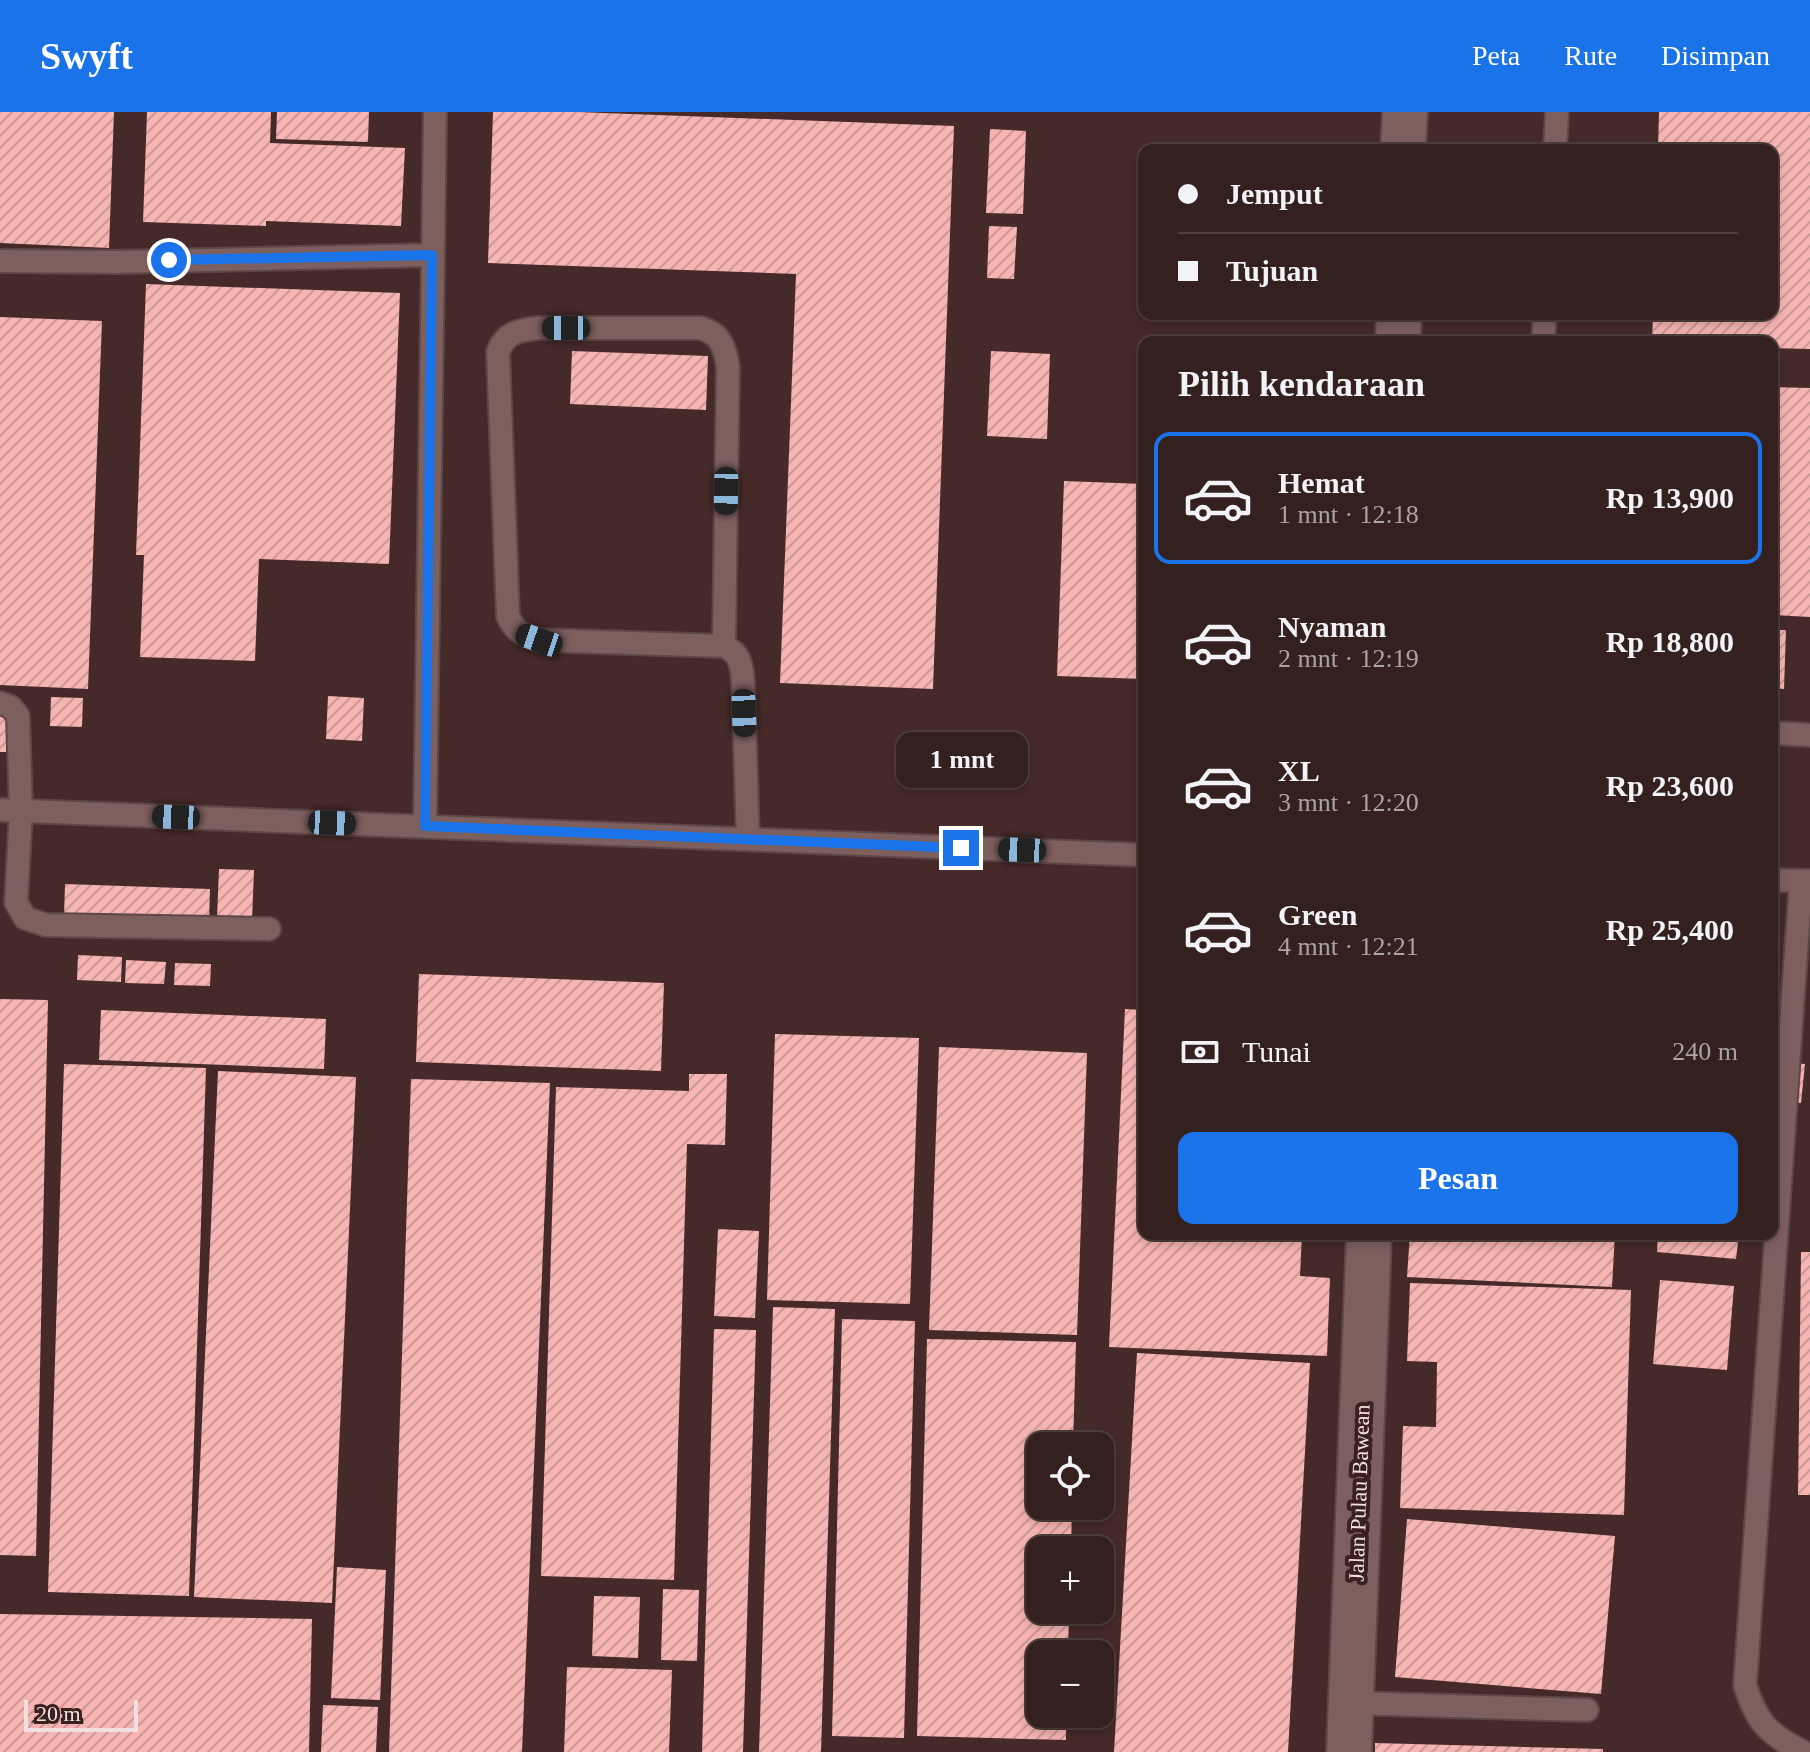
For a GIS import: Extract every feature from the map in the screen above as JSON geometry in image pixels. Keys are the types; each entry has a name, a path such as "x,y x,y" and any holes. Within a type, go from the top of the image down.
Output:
{"street":[{"path":"1403,144 1405,112"},
{"name":"Jalan Pulau Bawean","path":"1349,1752 1369,1240"}],"lane":[{"path":"425,826 435,112"},
{"path":"1555,144 1557,112"},
{"path":"0,261 115,262 432,255"},
{"path":"724,646 728,367 719,338 711,331 700,328 539,328 509,335 498,352 508,616 512,627 518,633 539,640 724,646 739,656 743,681 748,839"},
{"path":"0,703 11,707 18,716 10,810 16,902 25,918 46,925 269,929"},
{"path":"1778,733 1810,735"},
{"path":"10,810 1138,855"},
{"path":"1778,880 1805,881 1745,1685 1752,1709 1775,1738 1803,1752"},
{"path":"1351,1703 1587,1710"}],"building":[{"path":"0,112 114,112 109,248 0,243"},
{"path":"147,112 271,112 270,143 405,148 401,226 266,221 266,226 143,222"},
{"path":"277,112 369,112 368,142 276,139"},
{"path":"493,112 578,112 954,126 933,689 780,683 796,274 488,263"},
{"path":"1659,112 1810,112 1810,349 1778,348 1778,336 1652,336 1653,320 1778,320 1778,144 1658,144"},
{"path":"990,129 1026,131 1023,214 986,213"},
{"path":"989,226 1017,227 1014,279 987,278"},
{"path":"146,284 400,293 389,564 259,559 255,661 140,657 144,555 136,555"},
{"path":"0,317 102,321 88,689 0,685"},
{"path":"572,351 708,356 706,410 570,404"},
{"path":"991,351 1050,354 1047,439 987,436"},
{"path":"1778,387 1810,388 1810,617 1778,615"},
{"path":"1064,481 1138,484 1138,679 1057,676"},
{"path":"1778,630 1786,630 1784,689 1778,688"},
{"path":"328,696 364,698 362,741 326,739"},
{"path":"51,697 83,698 82,727 50,726"},
{"path":"0,711 7,711 6,752 0,752"},
{"path":"219,869 254,870 252,920 217,918"},
{"path":"65,884 210,889 209,922 64,917"},
{"path":"78,955 122,957 121,982 77,980"},
{"path":"126,960 166,962 164,984 125,983"},
{"path":"175,963 211,964 210,986 174,985"},
{"path":"419,974 664,983 661,1071 416,1062"},
{"path":"0,999 48,1000 36,1556 0,1555"},
{"path":"1125,1009 1138,1010 1138,1240 1302,1240 1300,1276 1330,1278 1327,1356 1109,1347"},
{"path":"101,1010 326,1019 324,1069 99,1060"},
{"path":"775,1034 919,1038 910,1304 767,1300"},
{"path":"939,1047 1087,1053 1077,1335 929,1330"},
{"path":"1792,1063 1805,1064 1801,1103 1788,1102"},
{"path":"64,1064 206,1068 189,1596 48,1592"},
{"path":"218,1071 356,1077 332,1603 194,1597"},
{"path":"689,1074 727,1074 725,1145 687,1144 674,1580 541,1576 556,1087 689,1091"},
{"path":"411,1079 550,1083 522,1752 389,1752"},
{"path":"718,1229 759,1231 755,1318 714,1316"},
{"path":"1410,1240 1615,1240 1612,1287 1407,1277"},
{"path":"1658,1240 1738,1240 1736,1259 1657,1252"},
{"path":"1801,1252 1810,1252 1810,1495 1798,1495"},
{"path":"1660,1280 1734,1286 1727,1370 1653,1364"},
{"path":"1410,1283 1631,1290 1624,1515 1400,1508 1403,1426 1436,1427 1437,1362 1407,1361"},
{"path":"773,1307 835,1309 821,1752 759,1752"},
{"path":"842,1319 915,1321 904,1738 832,1736"},
{"path":"714,1329 756,1330 743,1752 702,1752"},
{"path":"927,1339 1076,1342 1073,1432 1026,1432 1026,1520 1072,1520 1071,1536 1026,1536 1026,1624 1069,1624 1068,1640 1026,1640 1026,1728 1066,1728 1066,1740 917,1736"},
{"path":"1137,1353 1310,1363 1288,1752 1114,1752"},
{"path":"1407,1519 1615,1536 1601,1694 1395,1677"},
{"path":"337,1567 386,1570 380,1700 331,1698"},
{"path":"663,1589 699,1590 697,1661 661,1660"},
{"path":"594,1596 640,1597 638,1658 592,1656"},
{"path":"0,1614 312,1619 309,1752 0,1752"},
{"path":"567,1667 672,1670 669,1752 564,1752"},
{"path":"323,1705 378,1707 376,1752 321,1752"},
{"path":"1375,1743 1603,1749 1603,1752 1375,1752"}],"route":[{"path":"169,260 432,255 425,826 961,848"}]}
